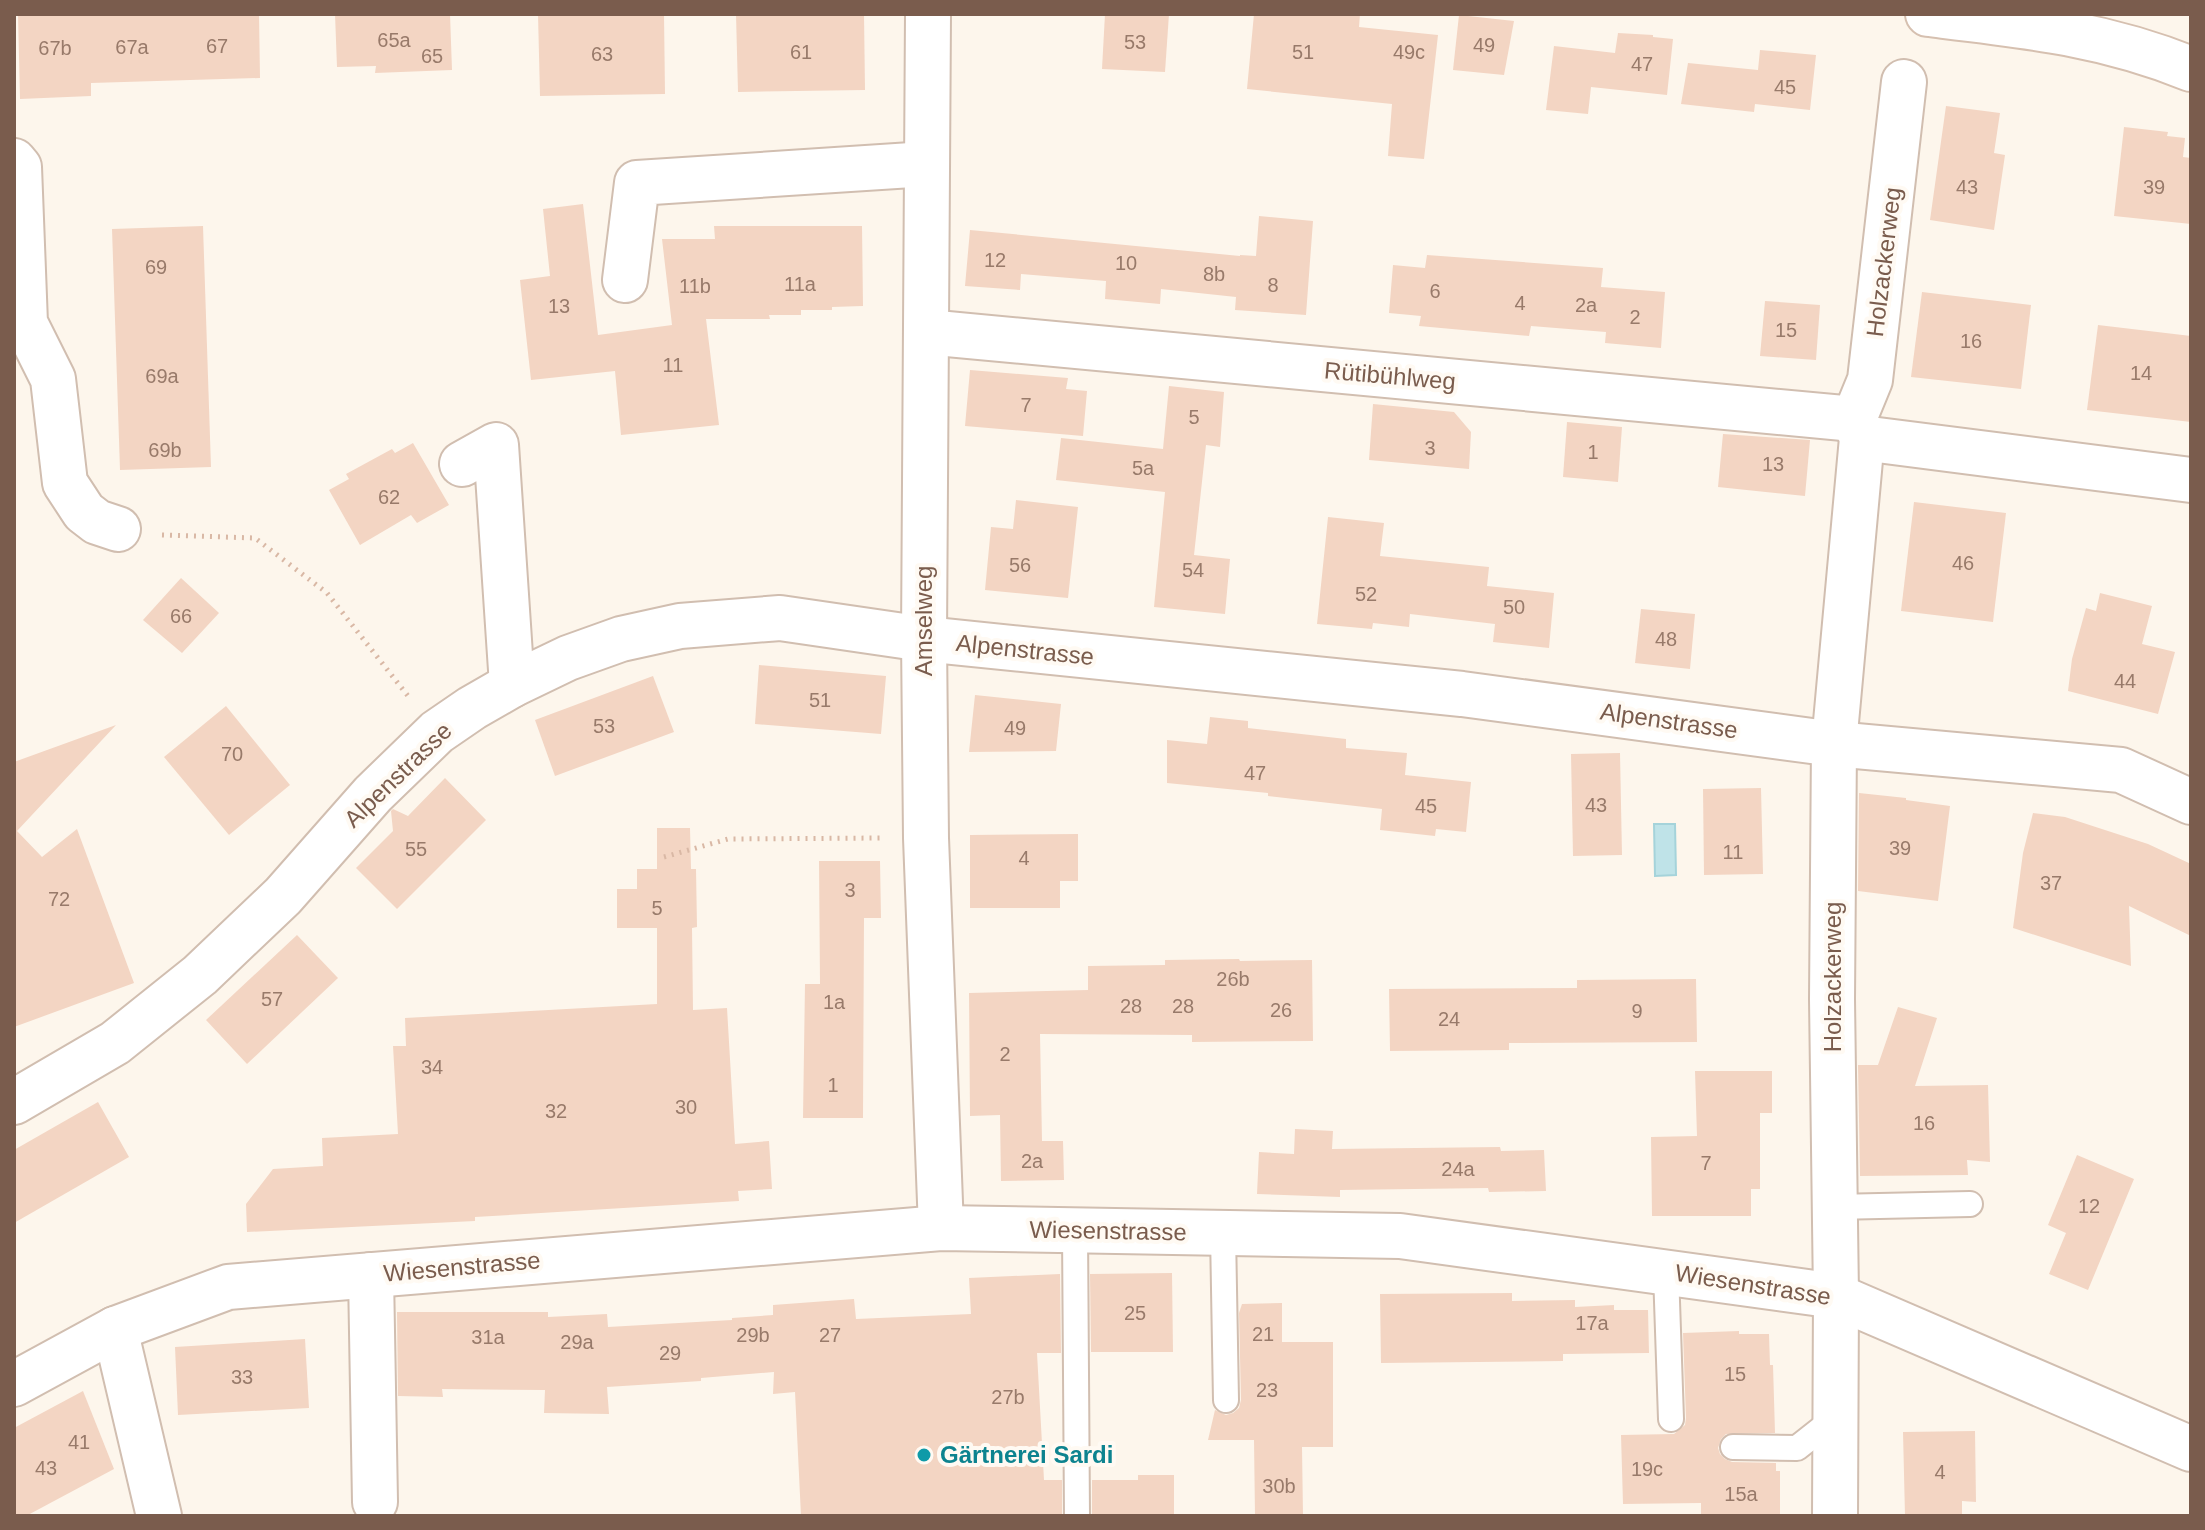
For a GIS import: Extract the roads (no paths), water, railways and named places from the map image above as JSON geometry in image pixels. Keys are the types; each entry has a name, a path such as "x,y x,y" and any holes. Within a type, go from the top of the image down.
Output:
{"street":[{"name":"Amselweg","path":"928,14 924,639 926,838 941,1228"},
{"path":"1928,14 2079,34 2191,69"},
{"name":"Holzackerweg","path":"1835,1516 1834,744 1858,429 1870,380 1904,82"},
{"path":"14,161 19,167 25,323 53,379 65,483 84,512 97,522 118,529"},
{"path":"625,280 637,183 927,164"},
{"name":"Rütibühlweg","path":"926,332 1858,429"},
{"path":"1858,429 2191,480"},
{"path":"462,464 496,445 512,685"},
{"name":"Alpenstrasse","path":"14,1102 115,1043 200,975 283,896 373,794 437,732 512,685 568,658 621,639 680,626 780,618 924,639 1462,694 1834,744 2121,770 2191,802"},
{"name":"Wiesenstrasse","path":"14,1384 115,1329 228,1287 941,1228 1400,1236 1836,1296 2191,1449"},
{"path":"371,1275 375,1502"},
{"path":"115,1329 159,1516"}],"lane":[{"path":"1834,1207 1970,1204"},
{"path":"1075,1231 1077,1516"},
{"path":"1223,1233 1226,1400"},
{"path":"1666,1272 1671,1419"},
{"path":"1733,1447 1797,1448 1835,1418"}],"water":[{"path":"1654,824 1675,824 1676,875 1655,876"}],"place":[{"name":"Gärtnerei Sardi","path":"924,1455"}]}
